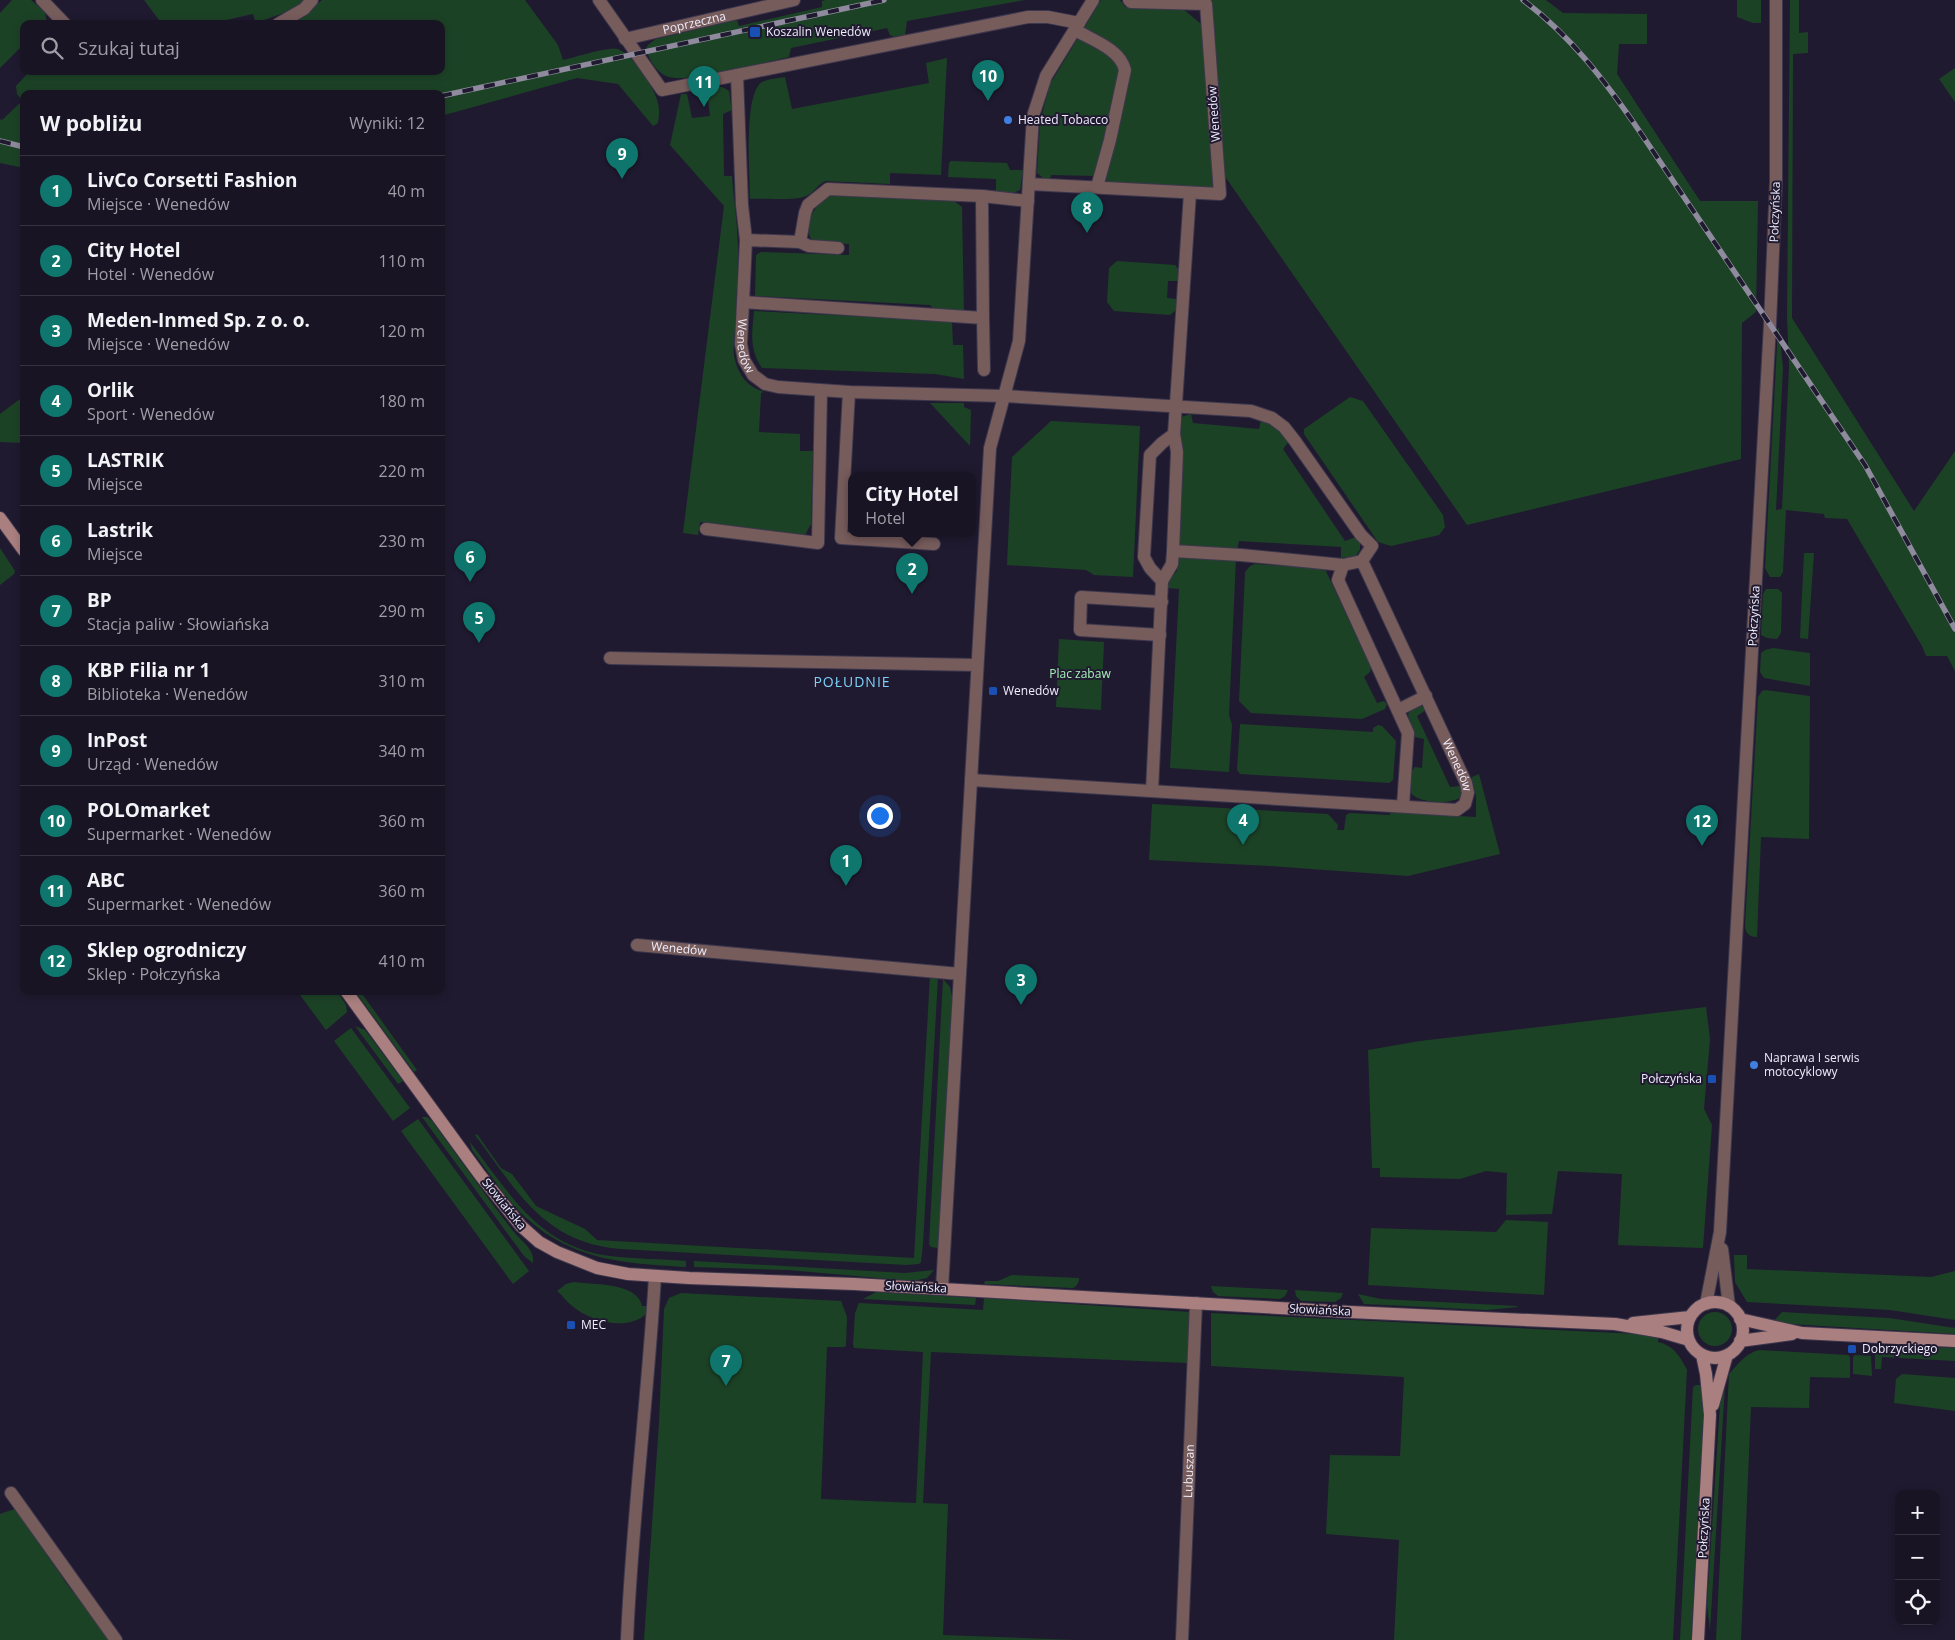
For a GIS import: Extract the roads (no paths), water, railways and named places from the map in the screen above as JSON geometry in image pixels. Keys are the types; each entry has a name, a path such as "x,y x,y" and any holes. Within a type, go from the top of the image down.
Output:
{"main road":[{"path":"0,518 20,546"},
{"name":"Słowiańska","path":"349,995 480,1174 529,1234 557,1252 582,1264 611,1271 655,1276 1615,1324 1662,1332 1689,1340"},
{"path":"1718,1303 1729,1306 1740,1319 1742,1330 1740,1341 1735,1349 1727,1355 1712,1358 1702,1354 1694,1348 1689,1340 1687,1330 1690,1317 1697,1309 1706,1304 1718,1303"},
{"name":"Słowiańska","path":"1615,1324 1690,1317"},
{"path":"1740,1319 1802,1333 1955,1341"},
{"path":"1740,1341 1802,1333"},
{"name":"Połczyńska","path":"1698,1640 1710,1415 1702,1354"},
{"name":"Połczyńska","path":"1710,1415 1722,1366 1727,1355"}],"street":[{"path":"42,0 61,20"},
{"path":"285,20 304,9 312,0"},
{"path":"599,0 662,90 1028,17 1048,16 1077,26 1116,54 1123,61 1125,70 1110,140 1097,187"},
{"name":"Poprzeczna","path":"625,39 794,0"},
{"path":"942,1289 990,448 1019,341 1033,116 1038,95 1046,76 1093,0"},
{"name":"Wenedów","path":"1029,184 1220,194 1206,4 1131,2 1129,0"},
{"name":"Połczyńska","path":"1706,1304 1720,1232 1773,260 1776,181 1776,0"},
{"name":"Wenedów","path":"737,75 746,240 741,344 744,360 753,374 765,384 821,391 1004,396 1176,406 1251,411 1272,418 1284,427 1361,535 1372,546 1362,562 1466,783 1468,793 1465,804 1457,810 971,780"},
{"path":"800,242 804,213 808,205 828,189 982,196 1028,201"},
{"path":"1152,791 1162,581 1172,564 1173,551 1177,452 1174,434 1190,193"},
{"path":"982,196 984,370"},
{"path":"746,240 800,242 809,246 838,248"},
{"name":"Wenedów","path":"743,302 983,318"},
{"path":"706,529 818,543 821,391"},
{"path":"849,392 842,538 934,544"},
{"path":"1162,581 1150,568 1144,557 1150,455 1174,434"},
{"path":"1173,551 1241,555 1343,565 1362,562"},
{"path":"1343,565 1338,580 1408,733 1403,806"},
{"path":"1160,635 1080,630 1081,597 1162,602"},
{"path":"610,658 978,665"},
{"path":"1398,710 1426,696"},
{"name":"Wenedów","path":"637,945 960,974"},
{"name":"Połczyńska","path":"1720,1232 1729,1306"},
{"path":"627,1640 629,1590 646,1404 655,1276"},
{"name":"Lubuszan","path":"1182,1640 1196,1303"},
{"path":"12,1493 116,1640"}],"railway":[{"path":"445,95 884,0"},
{"path":"1523,0 1572,44 1601,78 1640,132 1865,465 1955,629"},
{"path":"0,141 20,146"}],"place":[{"name":"Koszalin Wenedów","path":"755,32"},
{"name":"POLOmarket","path":"988,101"},
{"name":"ABC","path":"704,107"},
{"name":"Heated Tobacco","path":"1008,120"},
{"name":"InPost","path":"622,179"},
{"name":"KBP Filia nr 1","path":"1087,233"},
{"name":"Lastrik","path":"470,582"},
{"name":"City Hotel","path":"912,594"},
{"name":"LASTRIK","path":"479,643"},
{"name":"Wenedów","path":"993,691"},
{"name":"Orlik","path":"1243,845"},
{"name":"Sklep ogrodniczy","path":"1702,846"},
{"name":"LivCo Corsetti Fashion","path":"846,886"},
{"name":"Meden-Inmed Sp. z o. o.","path":"1021,1005"},
{"name":"Naprawa I serwis motocyklowy","path":"1754,1065"},
{"name":"Połczyńska","path":"1712,1079"},
{"name":"MEC","path":"571,1325"},
{"name":"Dobrzyckiego","path":"1852,1349"},
{"name":"BP","path":"726,1386"}],"district":[{"name":"POŁUDNIE","path":"852,682"}],"park label":[{"name":"Plac zabaw","path":"1080,674"}]}
